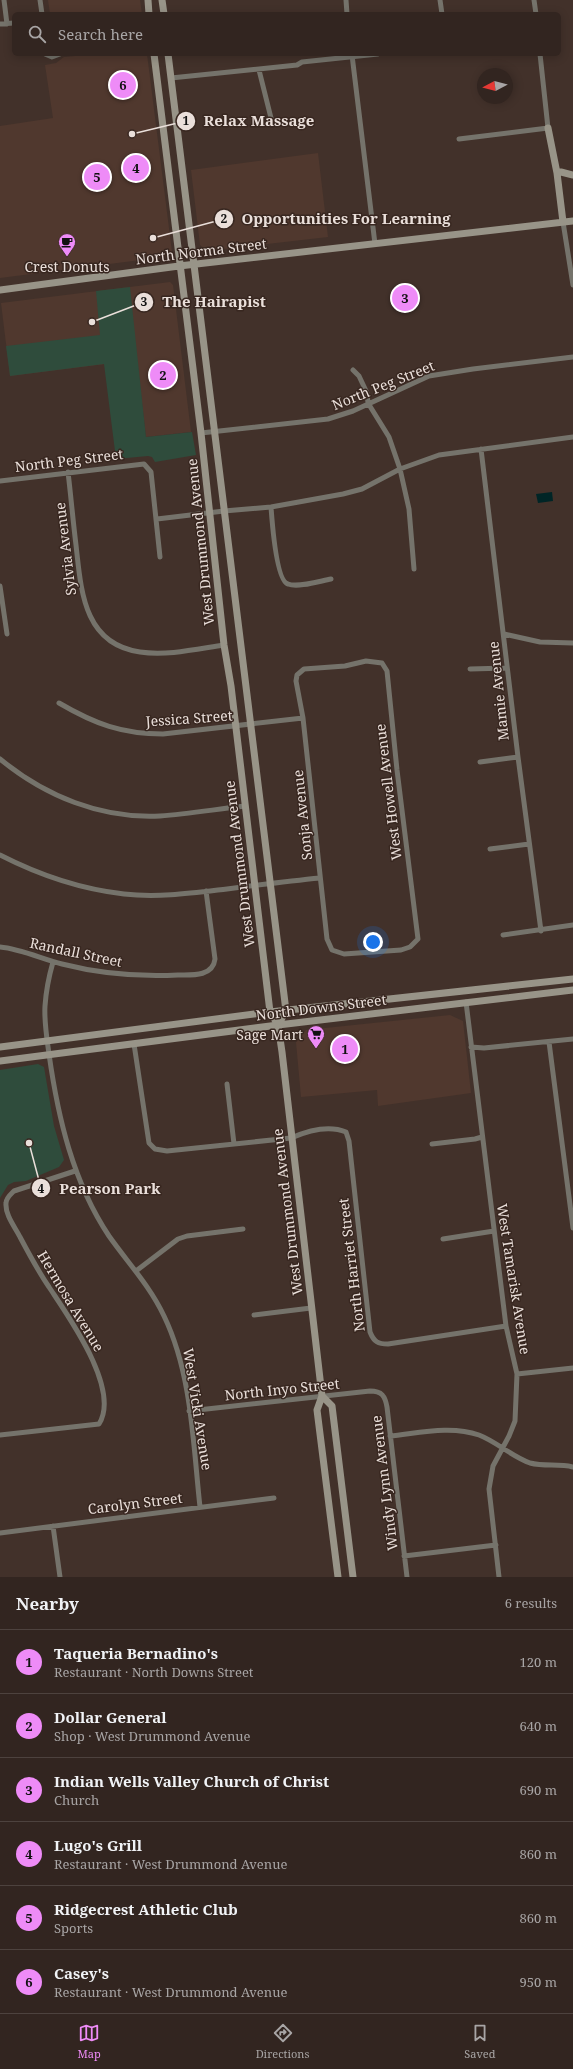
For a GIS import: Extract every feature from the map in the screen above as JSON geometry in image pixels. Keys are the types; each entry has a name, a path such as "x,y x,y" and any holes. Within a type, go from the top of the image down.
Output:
{"main road":[{"path":"148,0 149,12"},
{"path":"162,0 164,12"},
{"name":"West Drummond Avenue","path":"154,56 179,266 201,433 224,645 236,726 270,1012 278,1025 322,1396 317,1410 338,1577"},
{"name":"West Drummond Avenue","path":"168,56 269,884 286,1011"},
{"path":"548,128 559,172 563,222"},
{"path":"559,172 573,169"},
{"path":"559,172 573,175"},
{"path":"170,182 184,181"},
{"name":"North Norma Street","path":"0,290 194,264 573,221"},
{"name":"North Downs Street","path":"0,1047 48,1042 270,1012 573,979"},
{"name":"North Downs Street","path":"0,1061 278,1025 573,990"},
{"path":"278,1025 286,1011"},
{"name":"West Drummond Avenue","path":"322,1396 332,1406 353,1577"}],"street":[{"path":"4,0 7,24"},
{"path":"40,0 42,12"},
{"path":"346,0 347,12"},
{"path":"440,0 442,12"},
{"path":"534,0 536,12"},
{"path":"0,24 12,23"},
{"path":"171,78 297,66 302,62 352,56 375,244"},
{"path":"459,139 548,128 540,56"},
{"path":"259,70 271,118"},
{"path":"563,222 573,285"},
{"name":"North Peg Street","path":"201,433 328,419 429,376 573,356"},
{"path":"353,370 359,376 364,387 368,403 389,437 400,469 408,509 414,568"},
{"path":"160,557 157,519 271,507 343,494 362,489 400,469 439,454 573,437"},
{"name":"Mamie Avenue","path":"481,448 518,757 541,931"},
{"name":"North Peg Street","path":"0,481 141,464 146,466 151,472 157,519"},
{"name":"Sylvia Avenue","path":"68,472 82,594 90,618 99,630 124,648 153,654 224,645"},
{"path":"271,507 278,569 284,582 288,584 303,584 330,579"},
{"path":"0,586 7,634"},
{"path":"504,634 540,642 573,643"},
{"name":"Sonja Avenue","path":"332,950 327,939 303,718 296,686 297,678 300,672 310,668 345,666 366,660 379,662"},
{"name":"West Howell Avenue","path":"332,950 344,954 401,950 410,947 418,939 397,770 387,671 385,666 379,662"},
{"path":"470,669 507,668"},
{"name":"Jessica Street","path":"59,703 97,723 126,732 164,734 303,718"},
{"path":"480,762 518,757"},
{"path":"0,759 20,774 54,794 80,805 110,812 137,816 160,816 245,806"},
{"path":"490,849 529,844"},
{"path":"0,854 35,872 60,881 92,889 124,894 157,896 206,892 320,878"},
{"name":"Randall Street","path":"0,947 53,962 107,974 154,976 201,973 209,971 215,963 206,892"},
{"path":"503,936 573,925"},
{"name":"West Vicki Avenue","path":"53,962 45,1007 49,1054 63,1130 75,1170 94,1211 109,1236 136,1271 164,1316 177,1347 189,1411 200,1507"},
{"name":"West Tamarisk Avenue","path":"466,1002 506,1326 517,1374 515,1421 493,1466 489,1489 499,1577"},
{"path":"471,1047 484,1048 573,1040"},
{"path":"549,1042 572,1203 573,1228"},
{"path":"134,1044 149,1142 155,1149 162,1151 291,1138"},
{"path":"227,1084 234,1144"},
{"name":"North Harriet Street","path":"291,1138 305,1132 337,1128 346,1132 349,1141 370,1332 373,1341 380,1344 388,1344 506,1326"},
{"path":"432,1144 482,1137"},
{"name":"Hermosa Avenue","path":"0,1435 99,1424 105,1412 98,1375 83,1340 32,1260 8,1215 6,1202 14,1191 75,1170"},
{"path":"136,1271 178,1239 187,1236 243,1229"},
{"path":"443,1239 494,1231"},
{"path":"254,1315 312,1308"},
{"path":"517,1374 573,1368"},
{"name":"North Inyo Street","path":"189,1411 377,1391"},
{"name":"Windy Lynn Avenue","path":"377,1391 384,1396 386,1402 407,1577"},
{"path":"390,1436 445,1429 458,1431 479,1435 530,1462 540,1465 573,1467"},
{"name":"Carolyn Street","path":"0,1533 274,1498"},
{"path":"53,1526 60,1577"},
{"path":"404,1556 496,1545"}],"shaded area":[{"path":"48,0 140,0 142,12 50,12"},
{"path":"147,56 172,252 164,257 0,278 0,126 53,118 45,65 56,63 64,57"},
{"path":"318,153 328,237 207,251 200,245 191,170"},
{"path":"170,282 173,285 191,432 146,437 137,360 10,376 1,303"},
{"path":"450,1015 463,1021 471,1093 378,1106 377,1090 301,1097 296,1042 306,1030"}],"green space":[{"path":"130,287 146,437 192,432 196,455 155,462 152,457 148,456 116,459 104,364 10,376 6,346 100,335 96,291"},
{"path":"38,1064 44,1067 54,1126 64,1160 59,1167 26,1181 14,1182 8,1185 0,1198 0,1070"}],"water":[{"path":"552,492 553,501 538,503 536,494"}],"place":[{"name":"Casey's","path":"123,85"},
{"name":"Relax Massage","path":"132,134"},
{"name":"Lugo's Grill","path":"136,168"},
{"name":"Ridgecrest Athletic Club","path":"97,177"},
{"name":"Opportunities For Learning","path":"153,238"},
{"name":"Crest Donuts","path":"67,257"},
{"name":"Indian Wells Valley Church of Christ","path":"405,298"},
{"name":"The Hairapist","path":"92,322"},
{"name":"Dollar General","path":"163,375"},
{"name":"Sage Mart","path":"316,1049"},
{"name":"Taqueria Bernadino's","path":"345,1049"},
{"name":"Pearson Park","path":"29,1143"}]}
